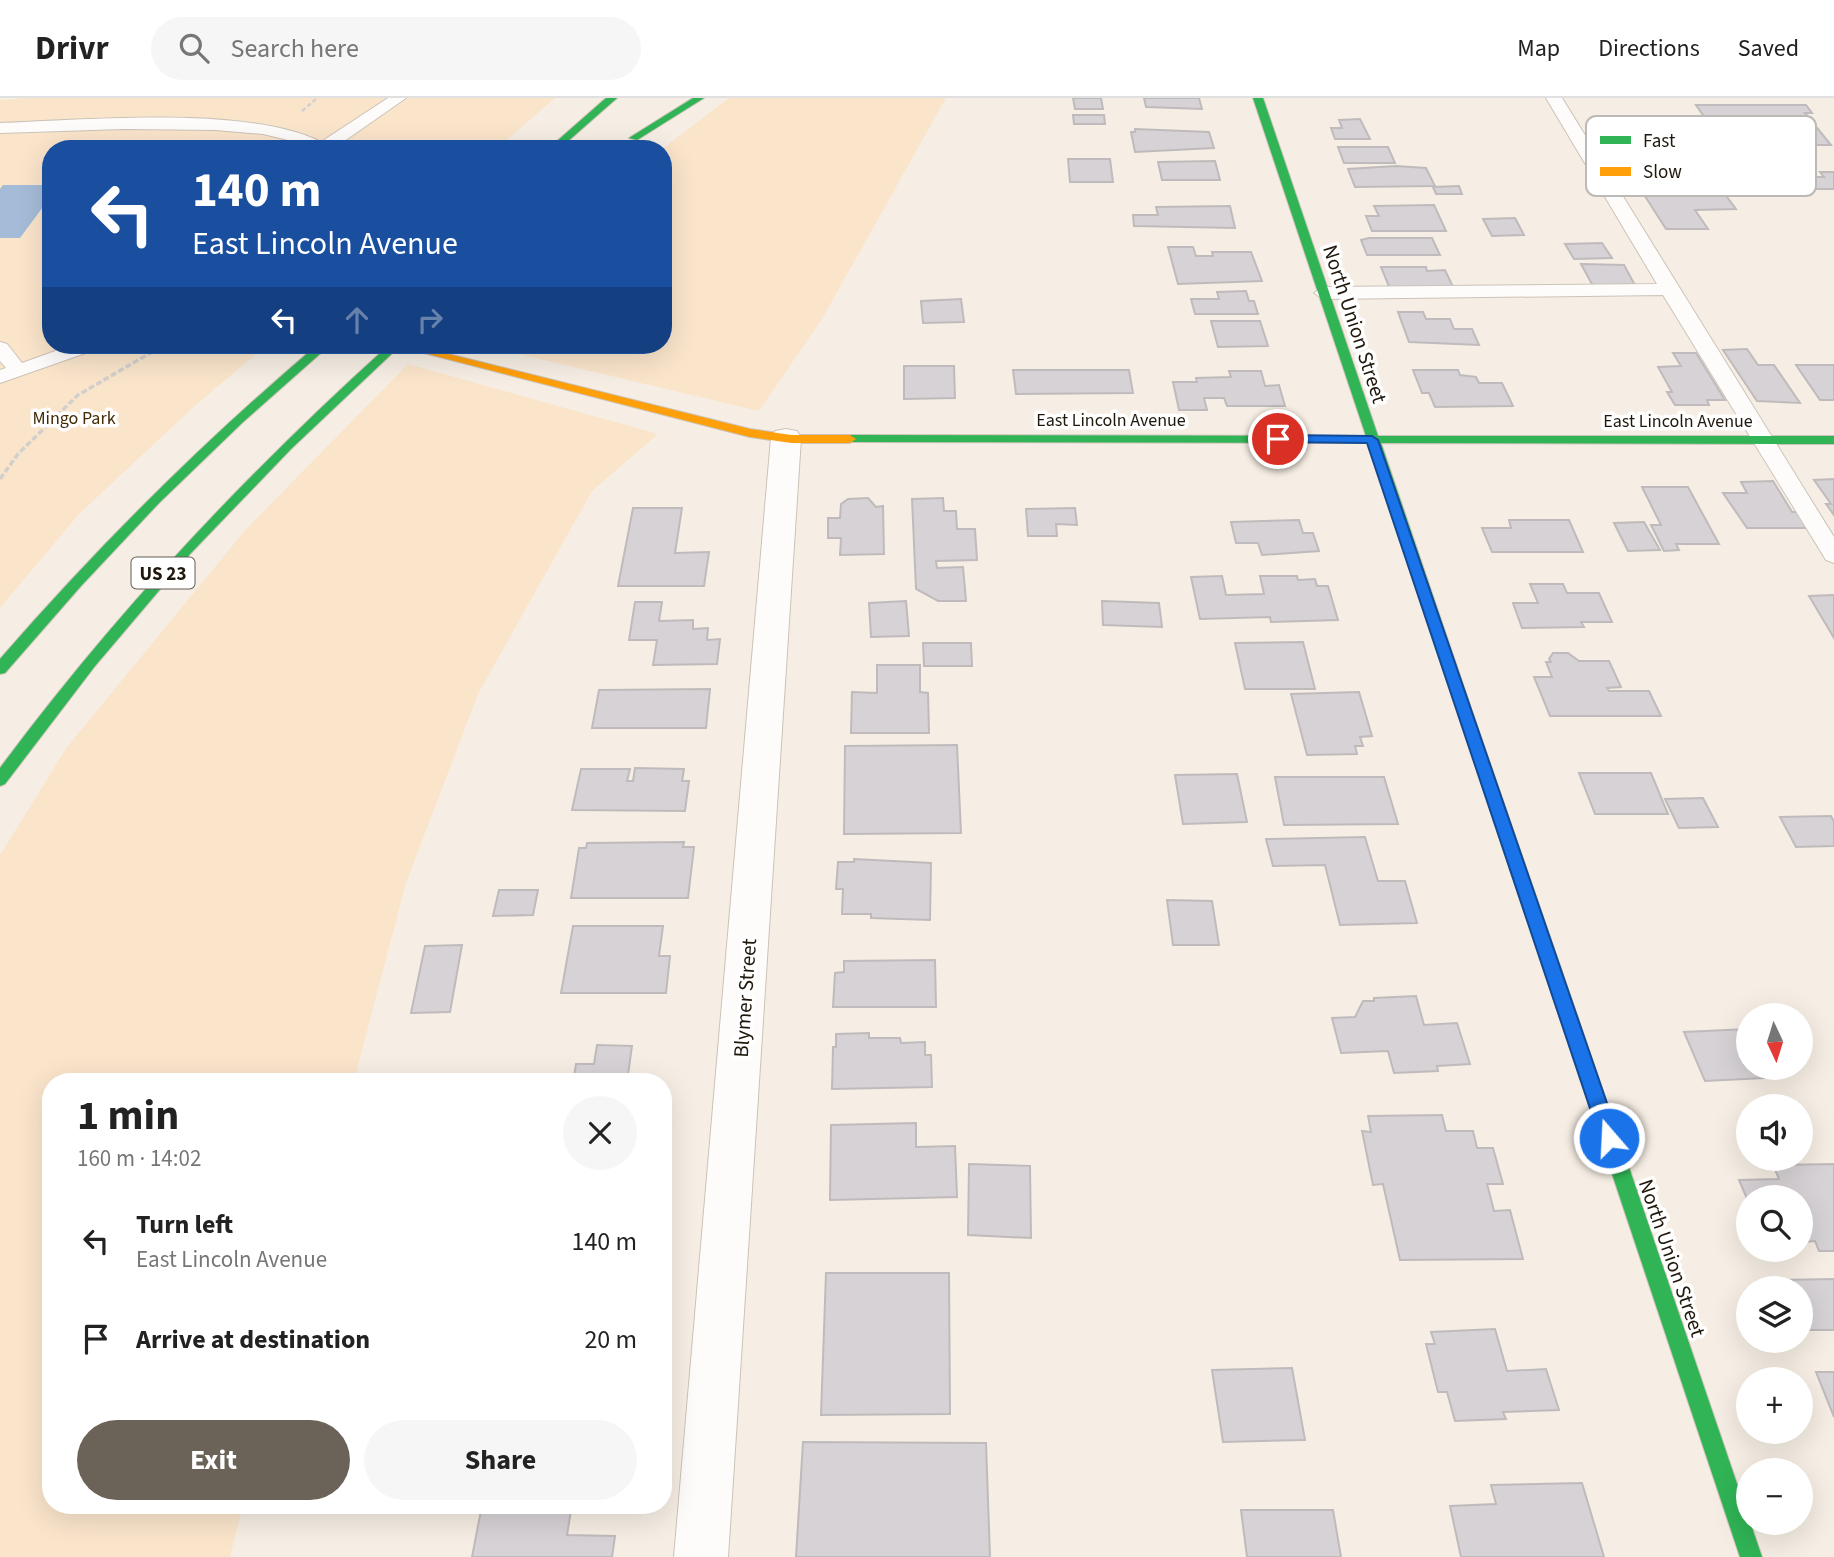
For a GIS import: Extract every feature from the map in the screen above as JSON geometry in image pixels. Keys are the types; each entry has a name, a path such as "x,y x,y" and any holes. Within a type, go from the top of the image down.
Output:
{"main road":[{"path":"564,140 612,98"},
{"path":"631,140 674,98"},
{"path":"633,140 698,98"},
{"name":"North Union Street","path":"1258,98 1751,1557"},
{"name":"US 23","path":"0,669 44,615 139,515 313,354"},
{"name":"US 23","path":"0,780 73,679 163,573 349,385 386,354"},
{"name":"East Lincoln Avenue","path":"433,354 750,433 786,438 1834,440"}],"street":[{"name":"Blymer Street","path":"701,1557 786,438"}],"lane":[{"path":"335,140 398,98"},
{"path":"1554,98 1586,151"},
{"path":"0,128 141,123 281,131 303,140"},
{"path":"1613,196 1834,555"},
{"path":"1323,293 1669,289"},
{"path":"0,348 9,374 65,354"}],"path":[{"path":"0,480 18,454 78,395 149,354"}],"green space":[{"name":"Mingo Park","path":"555,98 506,140 42,140 42,354 256,354 198,403 79,514 0,608 0,100"},
{"path":"729,98 946,98 822,319 759,411 519,354 672,354 672,141"},
{"path":"408,364 658,434 592,491 478,694 406,883 356,1073 42,1073 42,1514 241,1514 230,1557 0,1557 0,855 67,747 247,528"}],"water":[{"path":"3,185 42,185 42,208 20,238 0,238 0,189"}],"building":[{"path":"1073,98 1101,98 1103,109 1075,109"},
{"path":"1144,98 1199,98 1202,109 1146,107"},
{"path":"1696,105 1806,105 1812,113 1805,113 1808,116 1704,116"},
{"path":"1073,115 1104,115 1105,124 1074,124"},
{"path":"1360,119 1370,139 1335,139 1331,128 1342,128 1339,120"},
{"path":"1816,126 1831,145 1816,145"},
{"path":"1135,129 1209,132 1214,148 1135,152 1131,132 1135,132"},
{"path":"1338,147 1388,147 1395,163 1344,163"},
{"path":"1068,159 1110,159 1113,182 1070,182"},
{"path":"1215,161 1220,180 1162,180 1158,162"},
{"path":"1396,166 1426,168 1435,186 1355,187 1348,169"},
{"path":"1820,172 1834,172 1834,189 1816,189 1816,177 1824,177"},
{"path":"1459,186 1462,194 1436,194 1433,187"},
{"path":"1645,196 1726,196 1736,209 1695,210 1708,229 1666,229"},
{"path":"1434,205 1446,231 1372,231 1366,216 1379,216 1374,206"},
{"path":"1230,206 1235,228 1134,226 1133,215 1158,215 1156,207"},
{"path":"1515,218 1524,235 1492,236 1483,219"},
{"path":"1432,238 1440,255 1367,255 1361,240"},
{"path":"1602,243 1612,258 1574,259 1565,244"},
{"path":"1168,247 1193,247 1196,256 1213,256 1212,252 1251,252 1262,281 1178,284"},
{"path":"1581,264 1624,265 1636,287 1593,286"},
{"path":"1381,267 1426,267 1427,271 1445,270 1454,289 1390,289"},
{"path":"1246,291 1249,301 1254,301 1258,314 1195,314 1191,299 1219,299 1217,292"},
{"path":"961,299 964,322 923,323 921,301"},
{"path":"1398,312 1423,312 1426,319 1450,319 1454,329 1472,329 1479,345 1409,342"},
{"path":"1211,321 1260,321 1268,346 1218,347"},
{"path":"1747,349 1758,365 1774,365 1800,403 1757,401 1723,350"},
{"path":"1673,353 1696,353 1725,400 1707,400 1709,405 1675,405 1667,392 1672,392 1658,367 1681,366"},
{"path":"1796,365 1834,365 1834,400 1820,400"},
{"path":"904,366 954,366 955,398 904,399"},
{"path":"1013,370 1129,370 1133,393 1016,394"},
{"path":"1413,370 1458,370 1460,375 1476,377 1479,383 1502,383 1513,406 1435,407 1429,393 1422,393"},
{"path":"1229,371 1261,371 1265,386 1279,385 1285,406 1227,406 1224,398 1204,398 1207,410 1179,410 1173,382 1231,377"},
{"path":"1834,479 1834,515 1826,504 1831,504 1814,480"},
{"path":"1773,481 1792,512 1800,512 1809,528 1747,528 1723,493 1747,493 1741,482"},
{"path":"1642,487 1688,487 1719,544 1676,544 1679,550 1664,551 1651,525 1661,525"},
{"path":"868,498 876,507 883,506 884,554 840,555 841,538 828,538 828,518 840,518 841,504 848,499"},
{"path":"943,498 944,511 956,511 957,529 975,529 977,560 936,561 937,568 963,567 966,601 938,601 916,589 912,499"},
{"path":"633,508 682,508 675,553 709,552 704,586 618,586"},
{"path":"1075,508 1077,525 1056,524 1057,536 1028,536 1026,509"},
{"path":"1299,520 1303,533 1313,533 1319,551 1262,555 1258,543 1236,543 1231,522"},
{"path":"1509,520 1569,520 1583,552 1492,552 1482,528 1511,528"},
{"path":"1644,522 1660,550 1628,551 1614,523"},
{"path":"1222,576 1226,595 1264,594 1260,576 1315,579 1317,586 1328,586 1338,620 1271,622 1270,617 1200,619 1191,577"},
{"path":"1530,584 1563,584 1567,593 1599,593 1612,622 1581,622 1584,627 1522,628 1513,603 1538,603"},
{"path":"1834,595 1834,638 1809,596"},
{"path":"906,601 909,636 871,637 869,603"},
{"path":"1102,601 1159,603 1162,627 1103,625"},
{"path":"635,602 662,602 659,621 693,620 693,629 708,628 707,640 720,639 717,664 653,665 657,640 629,640"},
{"path":"1303,642 1315,689 1245,689 1235,643"},
{"path":"923,643 971,643 972,666 924,666"},
{"path":"1553,653 1568,653 1579,661 1609,661 1621,687 1607,688 1609,691 1649,691 1661,716 1550,716 1534,677 1552,677 1546,662 1551,662 1549,659"},
{"path":"877,665 920,665 920,692 928,693 929,733 851,733 852,692 877,693"},
{"path":"710,689 706,728 592,728 599,690"},
{"path":"1359,692 1372,736 1360,737 1363,746 1355,746 1357,754 1307,755 1291,694"},
{"path":"957,745 961,833 844,834 845,746"},
{"path":"635,768 684,769 682,781 689,781 685,811 572,810 581,769 630,769 627,781 633,781"},
{"path":"1579,773 1651,773 1668,814 1595,814"},
{"path":"1237,774 1247,822 1183,824 1175,775"},
{"path":"1275,777 1384,777 1398,824 1284,825"},
{"path":"1703,798 1718,827 1679,828 1665,799"},
{"path":"1831,816 1834,822 1834,846 1796,847 1780,817"},
{"path":"1365,837 1378,881 1405,881 1417,923 1340,925 1325,865 1273,866 1266,839"},
{"path":"684,842 683,847 694,847 688,898 571,898 579,848 586,848 587,843"},
{"path":"854,859 931,863 930,920 842,914 843,889 836,889 838,862 854,862"},
{"path":"499,890 538,890 533,915 493,916"},
{"path":"1167,900 1212,901 1219,945 1173,945"},
{"path":"573,926 663,926 659,956 670,956 666,993 561,993"},
{"path":"462,945 450,1012 411,1013 425,946"},
{"path":"935,960 936,1007 833,1007 835,973 844,972 844,961"},
{"path":"1416,996 1424,1025 1457,1023 1470,1064 1437,1066 1438,1071 1394,1073 1388,1051 1341,1053 1332,1018 1355,1017 1363,1001 1374,1001 1374,998"},
{"path":"1736,1030 1736,1079 1705,1081 1684,1032"},
{"path":"869,1033 869,1038 900,1038 901,1043 925,1042 925,1055 931,1055 932,1087 832,1089 836,1034"},
{"path":"597,1045 632,1046 628,1073 574,1073 576,1064 594,1064"},
{"path":"1442,1115 1446,1131 1473,1131 1477,1148 1493,1148 1503,1184 1487,1184 1494,1211 1510,1210 1523,1259 1400,1260 1383,1184 1373,1185 1362,1131 1371,1132 1368,1116"},
{"path":"916,1123 916,1147 955,1146 957,1197 830,1200 831,1125"},
{"path":"969,1164 1030,1166 1031,1238 968,1235"},
{"path":"1813,1164 1834,1164 1834,1251 1819,1251 1813,1241 1813,1185 1741,1185 1739,1180 1779,1179 1776,1171 1813,1171"},
{"path":"826,1273 949,1273 950,1414 821,1415"},
{"path":"1813,1279 1834,1279 1834,1330 1813,1330"},
{"path":"1495,1329 1507,1371 1546,1369 1559,1410 1503,1412 1506,1419 1455,1421 1447,1392 1438,1392 1426,1344 1435,1344 1431,1332"},
{"path":"1292,1368 1305,1440 1223,1442 1212,1370"},
{"path":"1816,1372 1834,1372 1834,1417"},
{"path":"803,1442 986,1443 990,1557 796,1557"},
{"path":"1582,1483 1604,1557 1461,1557 1450,1506 1496,1504 1491,1485"},
{"path":"1241,1510 1333,1510 1341,1557 1247,1557"},
{"path":"480,1514 570,1514 567,1535 615,1536 612,1557 472,1557"}],"traffic: fast":[{"path":"563,140 612,98"},
{"path":"634,138 699,98"},
{"path":"1258,98 1467,717"},
{"path":"0,669 76,583 155,500 314,354"},
{"path":"0,780 90,662 185,551 287,446 385,354"},
{"path":"850,439 1834,440"},
{"path":"1569,1018 1751,1557"}],"traffic: slow":[{"path":"435,354 750,433 791,439 850,439"},
{"path":"1467,717 1569,1018"}],"route":[{"path":"1278,439 1372,440 1609,1138"}]}
